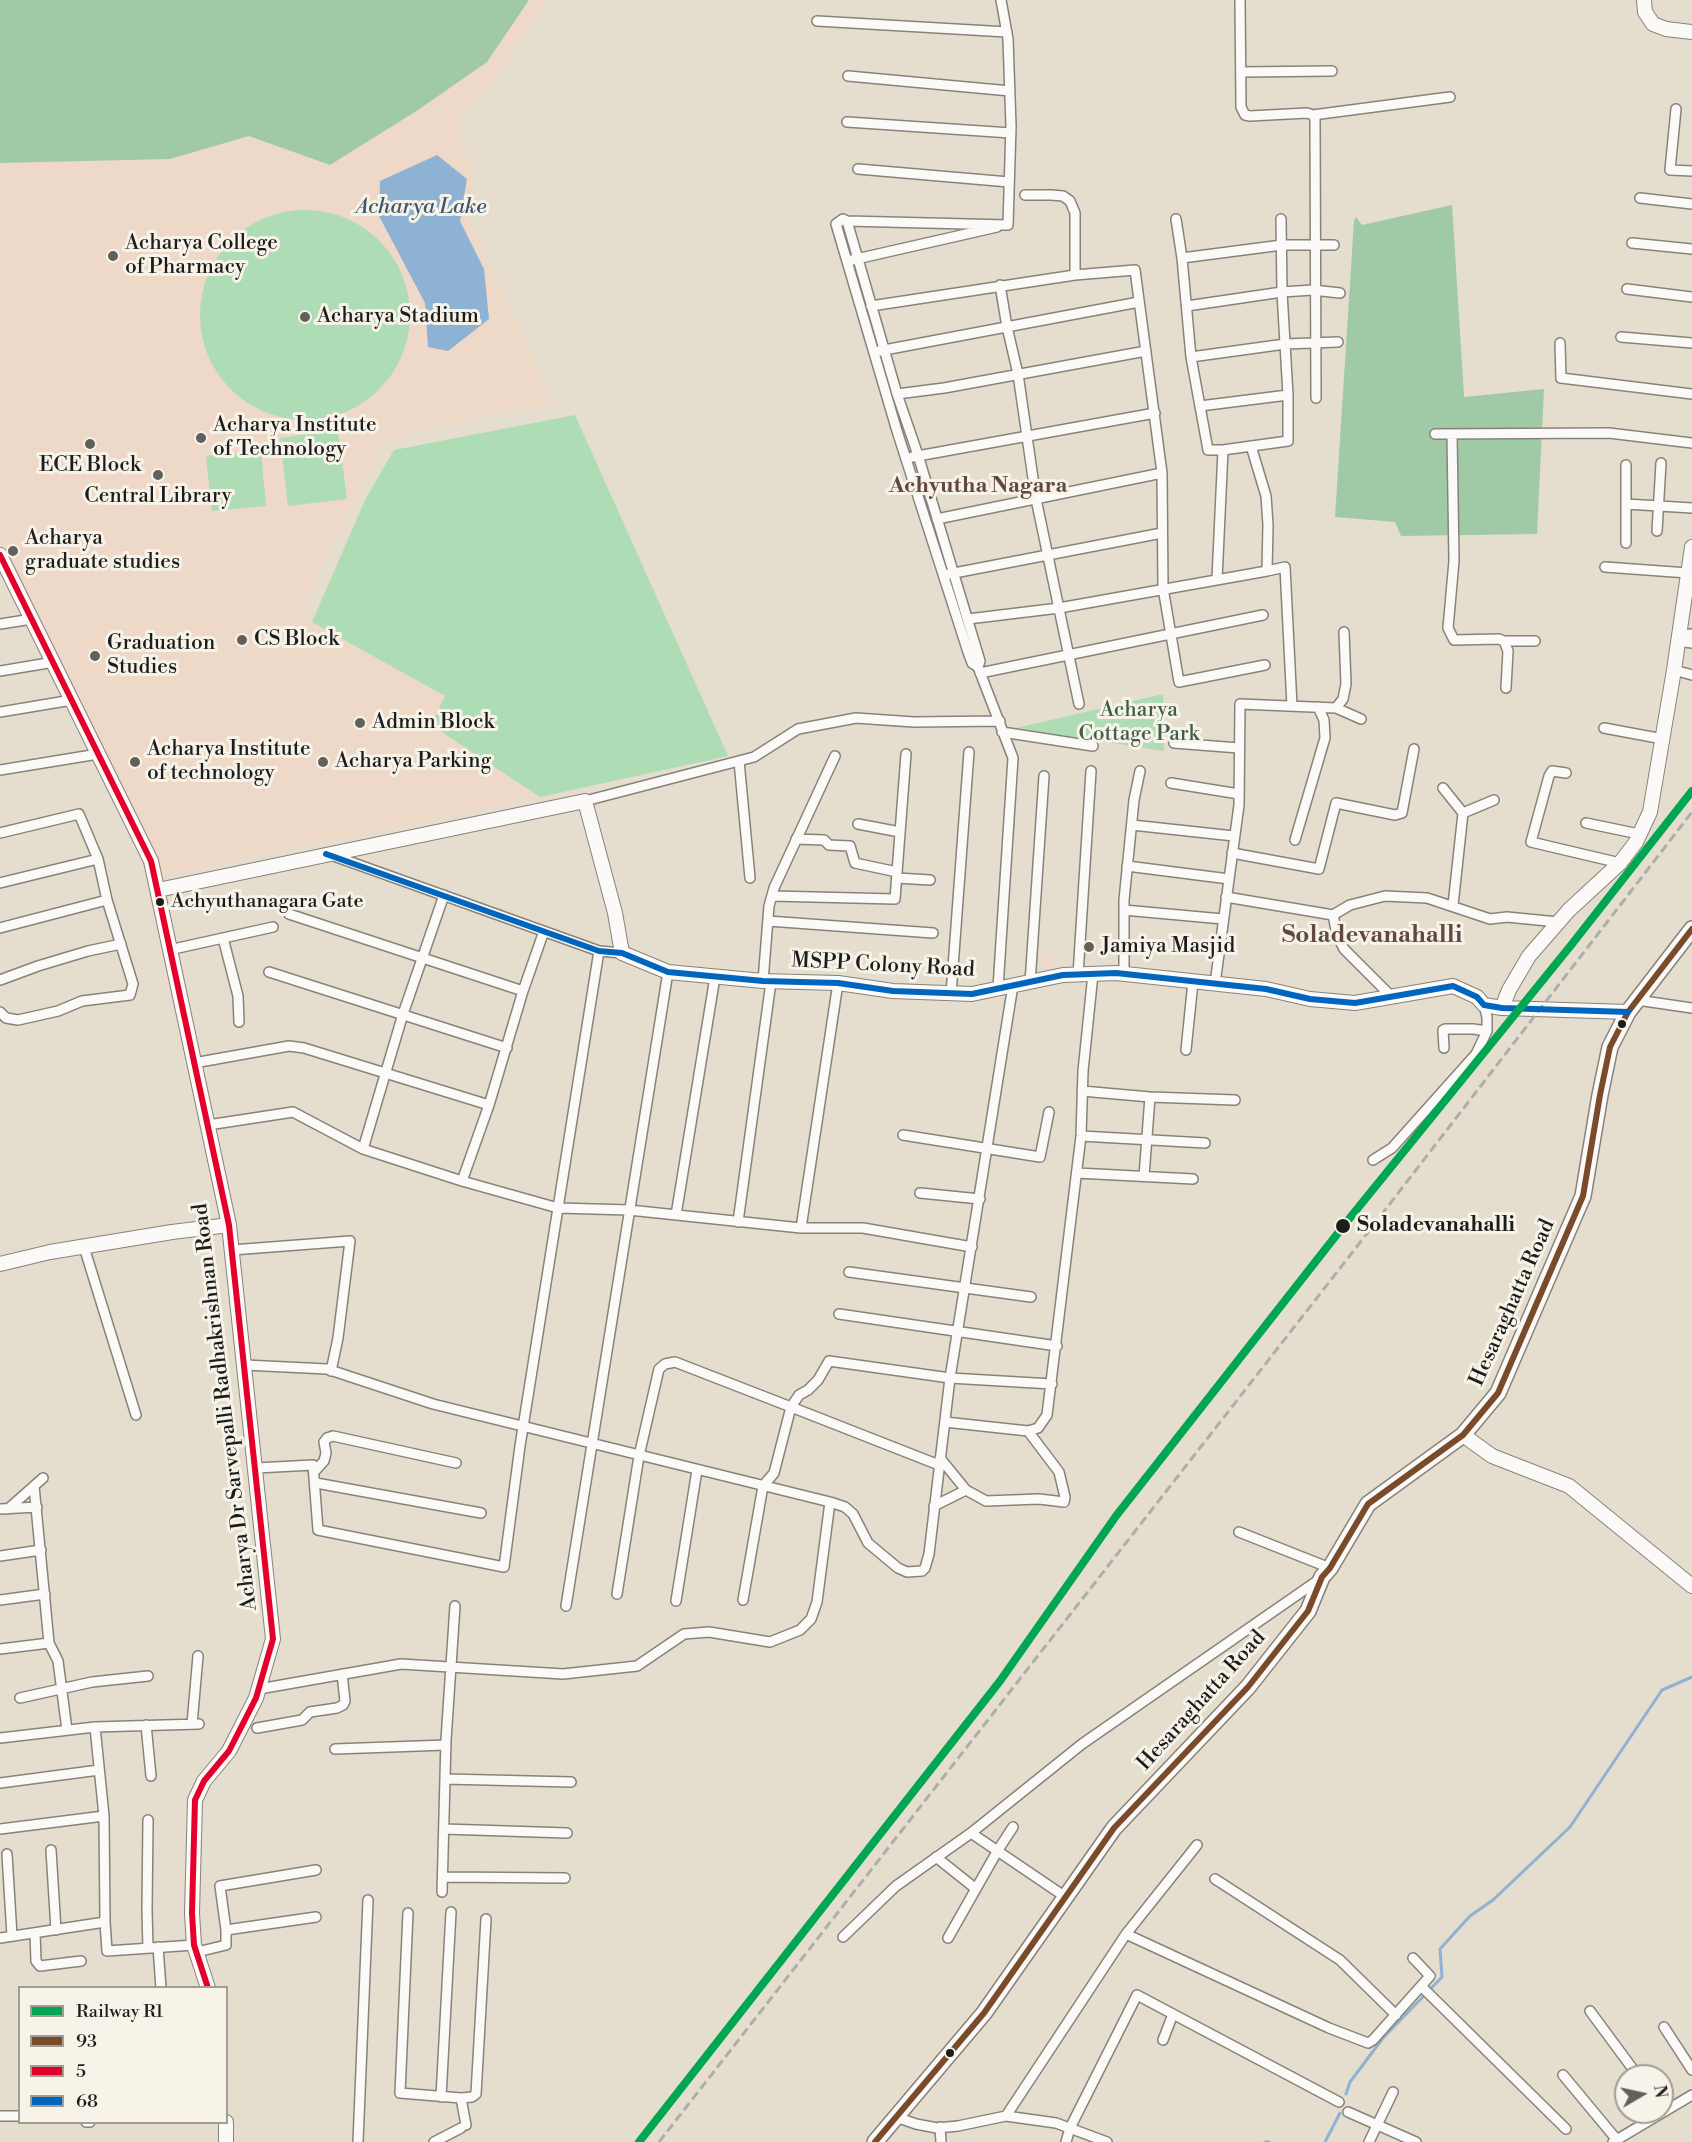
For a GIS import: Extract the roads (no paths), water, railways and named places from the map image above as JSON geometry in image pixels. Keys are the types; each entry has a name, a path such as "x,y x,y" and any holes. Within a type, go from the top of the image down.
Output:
{"main road":[{"name":"Hesaraghatta Road","path":"875,2142 984,2013 1114,1827 1248,1687 1308,1611 1326,1573 1368,1504 1463,1435 1498,1393 1583,1196 1610,1047 1633,1006 1692,929"}],"street":[{"path":"1001,0 1007,32 1010,91 1008,225"},
{"path":"1240,0 1241,107 1245,115 1250,117 1307,113 1313,115 1450,97"},
{"path":"1644,0 1645,12 1653,24 1666,29 1692,32"},
{"path":"817,21 1007,32"},
{"path":"1241,72 1332,71"},
{"path":"848,76 1010,91"},
{"path":"1676,110 1670,170 1692,171"},
{"path":"1313,115 1316,398"},
{"path":"847,122 1011,134"},
{"path":"858,169 1009,182"},
{"path":"1025,195 1063,196 1070,201 1075,213 1075,274"},
{"path":"1640,198 1692,204"},
{"path":"1176,219 1191,357 1208,450 1288,441 1281,219"},
{"path":"979,670 980,661 968,619 906,459 879,351 852,260 847,221 1008,225"},
{"path":"852,260 1008,225"},
{"path":"1632,243 1692,249"},
{"path":"1182,258 1282,245 1334,245"},
{"path":"852,260 871,306 879,351 918,455 937,519 972,663 979,670 1013,758 998,988"},
{"path":"871,306 1075,274 1135,270 1162,473 1163,588 1179,682 1265,665"},
{"path":"1000,285 1018,374 1036,499 1079,704"},
{"path":"1627,289 1692,297"},
{"path":"1187,306 1282,292 1315,290 1340,293"},
{"path":"879,351 1139,302"},
{"path":"1621,337 1692,343"},
{"path":"1191,357 1285,344 1338,342"},
{"path":"1560,343 1561,378 1692,394"},
{"path":"897,394 1146,351"},
{"path":"1200,406 1288,395"},
{"path":"906,459 1155,412"},
{"path":"1435,435 1609,433 1692,443"},
{"path":"1452,434 1454,561 1448,628 1454,640 1535,641"},
{"path":"1251,446 1266,495 1267,571"},
{"path":"1216,579 1223,450"},
{"path":"1657,531 1661,463"},
{"path":"1626,465 1626,543"},
{"path":"937,519 1162,473"},
{"path":"1626,504 1692,508"},
{"path":"949,574 1162,533"},
{"path":"1503,1008 1509,990 1528,956 1558,922 1620,863 1640,834 1650,812 1674,670 1685,638 1688,573 1692,548"},
{"name":"Acharya Dr Sarvepalli Radhakrishnan Road","path":"0,555 5,576 33,619 151,861 229,1225 273,1638 259,1689 229,1751 204,1781 195,1800 192,1913 196,1949 207,1986"},
{"path":"968,619 1059,608 1285,567 1292,706"},
{"path":"1605,567 1688,573"},
{"path":"979,670 1068,655 1263,615"},
{"path":"0,624 33,619"},
{"path":"1336,708 1343,699 1346,684 1344,632"},
{"path":"1504,641 1508,651 1506,688"},
{"path":"0,671 54,662"},
{"path":"1674,670 1692,675"},
{"path":"0,712 72,700"},
{"path":"1215,984 1239,794 1240,704 1336,708 1361,719"},
{"path":"1295,840 1325,738 1324,720 1318,707"},
{"path":"158,890 585,801 754,758 798,729 856,718 914,722 1000,721"},
{"path":"1604,728 1663,740"},
{"path":"1002,732 1092,746"},
{"path":"1174,744 1239,748"},
{"path":"1232,853 1319,869 1336,803 1395,815 1402,813 1414,749"},
{"path":"951,994 969,752"},
{"path":"0,770 98,754"},
{"path":"772,896 895,899 906,754"},
{"path":"738,1221 767,982 768,921 772,896 835,756"},
{"path":"739,761 750,878"},
{"path":"1078,975 1091,771"},
{"path":"1124,974 1127,866 1140,771"},
{"path":"1566,772 1552,771 1549,776 1531,842 1620,863"},
{"path":"1030,983 1044,776"},
{"path":"1171,783 1239,794"},
{"path":"1443,788 1463,813 1453,905"},
{"path":"1463,813 1494,800"},
{"path":"585,801 615,913 622,953"},
{"path":"0,834 79,814 98,859 107,900 133,984 130,995 82,1001 58,1011 18,1020 6,1018 0,1012"},
{"path":"1586,823 1640,834"},
{"path":"858,824 900,832"},
{"path":"1132,825 1234,836"},
{"path":"796,839 824,840 829,845 850,846 855,863 897,875 930,880"},
{"name":"MSPP Colony Road","path":"326,854 599,951 622,953 668,972 767,982 838,983 951,994 972,994 1063,975 1124,974 1266,989 1310,999 1355,1003 1453,986 1477,997 1484,1005 1503,1008 1633,1006"},
{"path":"0,883 98,859"},
{"path":"1127,866 1228,879"},
{"path":"363,1149 403,1014 444,895"},
{"path":"1226,897 1333,915 1350,905 1385,896 1427,898 1490,919 1508,916 1558,922"},
{"path":"0,927 107,900"},
{"path":"1124,910 1223,919"},
{"path":"289,914 523,991"},
{"path":"1333,915 1337,935 1344,950 1391,996"},
{"path":"768,921 933,933"},
{"path":"169,950 273,927"},
{"path":"462,1181 489,1105 523,991 544,931"},
{"path":"224,938 237,996 239,1022"},
{"path":"0,980 68,957 121,944"},
{"path":"256,1468 314,1465 318,1530 504,1567 599,951"},
{"path":"269,972 507,1048"},
{"path":"566,1606 668,972"},
{"path":"945,1422 1028,1431 1038,1428 1047,1414 1081,1136 1082,1091 1093,974"},
{"path":"676,1215 715,977"},
{"path":"1186,1050 1193,981"},
{"path":"801,1228 838,983"},
{"path":"244,1365 332,1371 433,1404 830,1502 845,1507 853,1514 868,1543 898,1568 907,1572 922,1571 929,1554 951,1378 1013,985"},
{"path":"1373,1160 1392,1148 1476,1054 1487,1031 1484,1005"},
{"path":"1633,1006 1692,1008"},
{"path":"1444,1048 1444,1029 1487,1031"},
{"path":"194,1063 289,1046 303,1048 489,1105"},
{"path":"1082,1091 1150,1097 1235,1100"},
{"path":"1144,1176 1150,1097"},
{"path":"208,1125 292,1112 363,1149 462,1181 558,1208 629,1210 801,1228 863,1228 972,1247"},
{"path":"903,1135 1040,1157 1049,1112"},
{"path":"1081,1136 1204,1143"},
{"path":"1077,1173 1193,1179"},
{"path":"920,1193 980,1199"},
{"path":"0,1264 172,1232 229,1225"},
{"path":"232,1250 350,1241 332,1371"},
{"path":"84,1247 136,1415"},
{"path":"849,1272 1031,1297"},
{"path":"839,1314 1057,1346"},
{"path":"743,1600 763,1486 774,1473 791,1407 799,1395 818,1380 829,1361 951,1378 1052,1384"},
{"path":"617,1594 639,1456 659,1369 665,1364 675,1362 939,1461 966,1490 986,1501 1039,1499 1064,1502 1065,1497 1059,1472 1028,1431"},
{"path":"1463,1435 1492,1456 1569,1486 1692,1586"},
{"path":"314,1472 324,1461 324,1442 333,1436 456,1463"},
{"path":"676,1601 697,1470"},
{"path":"4,1509 43,1478"},
{"path":"316,1483 481,1513"},
{"path":"34,1486 49,1643 58,1661 67,1730"},
{"path":"934,1506 966,1490"},
{"path":"259,1689 401,1664 562,1674 637,1666 684,1634 709,1632 770,1642 800,1630 811,1618 818,1602 830,1502"},
{"path":"4,1509 37,1507"},
{"path":"843,1937 896,1886 971,1833 1082,1744 1326,1573 1239,1532"},
{"path":"0,1556 41,1550"},
{"path":"0,1600 45,1594"},
{"path":"442,1892 446,1745 455,1606"},
{"path":"0,1650 49,1643"},
{"path":"0,1738 95,1728 196,1724 198,1656"},
{"path":"257,1728 302,1720 310,1712 343,1705 345,1701 342,1674"},
{"path":"20,1698 92,1682 148,1676"},
{"path":"146,1725 151,1776"},
{"path":"95,1728 104,1816 107,1951 153,1947 196,1949 225,1945 226,1930 220,1886 316,1870"},
{"path":"335,1749 446,1745"},
{"path":"0,1783 99,1770"},
{"path":"445,1779 571,1782"},
{"path":"0,1829 104,1816"},
{"path":"148,1820 147,1910 161,1986"},
{"path":"948,1938 1013,1827"},
{"path":"444,1829 567,1833"},
{"path":"971,1833 1064,1896"},
{"path":"1006,2116 1126,1934 1197,1845"},
{"path":"51,1850 56,1930"},
{"path":"7,1854 12,1936"},
{"path":"936,1857 976,1889"},
{"path":"443,1876 565,1878"},
{"path":"1215,1879 1340,1960 1396,2015"},
{"path":"358,2142 368,1900"},
{"path":"441,2097 451,1912"},
{"path":"408,1913 399,2089 403,2094 441,2097 461,2098 472,2097 476,2094 486,1919"},
{"path":"226,1930 316,1917"},
{"path":"0,1938 105,1922"},
{"path":"34,1933 36,1961 40,1966 81,1961"},
{"path":"1126,1934 1329,2028 1368,2043 1430,1976 1413,1958"},
{"path":"1422,1987 1566,2129"},
{"path":"1066,2142 1070,2128 1137,1995 1339,2102"},
{"path":"1590,2011 1629,2064"},
{"path":"1163,2040 1173,2014"},
{"path":"1664,2027 1692,2070"},
{"path":"1563,2074 1615,2141 1641,2124"},
{"path":"1370,2142 1393,2092"},
{"path":"1674,2104 1692,2095"},
{"path":"434,2142 448,2139 464,2127 461,2098"},
{"path":"1348,2112 1416,2142"},
{"path":"0,2116 18,2116"},
{"path":"896,2117 916,2124 940,2127 958,2126 1006,2116 1056,2123 1107,2142"},
{"path":"226,2124 226,2142"},
{"path":"940,2127 941,2142"}],"water":[{"name":"Acharya Lake","path":"437,155 467,179 460,221 484,269 489,319 448,351 428,347 425,303 379,216 380,181"}],"waterway":[{"path":"1346,2094 1350,2082 1383,2038 1442,1977 1440,1949 1470,1916 1493,1900 1570,1827 1662,1690 1692,1677"},
{"path":"1325,2142 1340,2113"}],"railway":[{"path":"659,2142 1355,1249 1692,812"}],"rail line":[{"name":"R1","path":"639,2142 1000,1681 1116,1516 1349,1219 1572,944 1692,791"}],"place":[{"name":"Acharya College of Pharmacy","path":"113,256"},
{"name":"Acharya Stadium","path":"305,317"},
{"name":"Acharya Institute of Technology","path":"201,438"},
{"name":"ECE Block","path":"90,444"},
{"name":"Central Library","path":"158,475"},
{"name":"Acharya graduate studies","path":"13,551"},
{"name":"CS Block","path":"242,640"},
{"name":"Graduation Studies","path":"95,656"},
{"name":"Admin Block","path":"360,723"},
{"name":"Acharya Institute of technology","path":"135,762"},
{"name":"Acharya Parking","path":"323,762"},
{"name":"Achyuthanagara Gate","path":"160,902"},
{"name":"Jamiya Masjid","path":"1089,947"},
{"name":"Soladevanahalli","path":"1343,1226"}],"district":[{"name":"Achyutha Nagara","path":"978,487"},
{"name":"Soladevanahalli","path":"1372,936"}],"park label":[{"name":"Acharya Cottage Park","path":"1139,723"}]}
